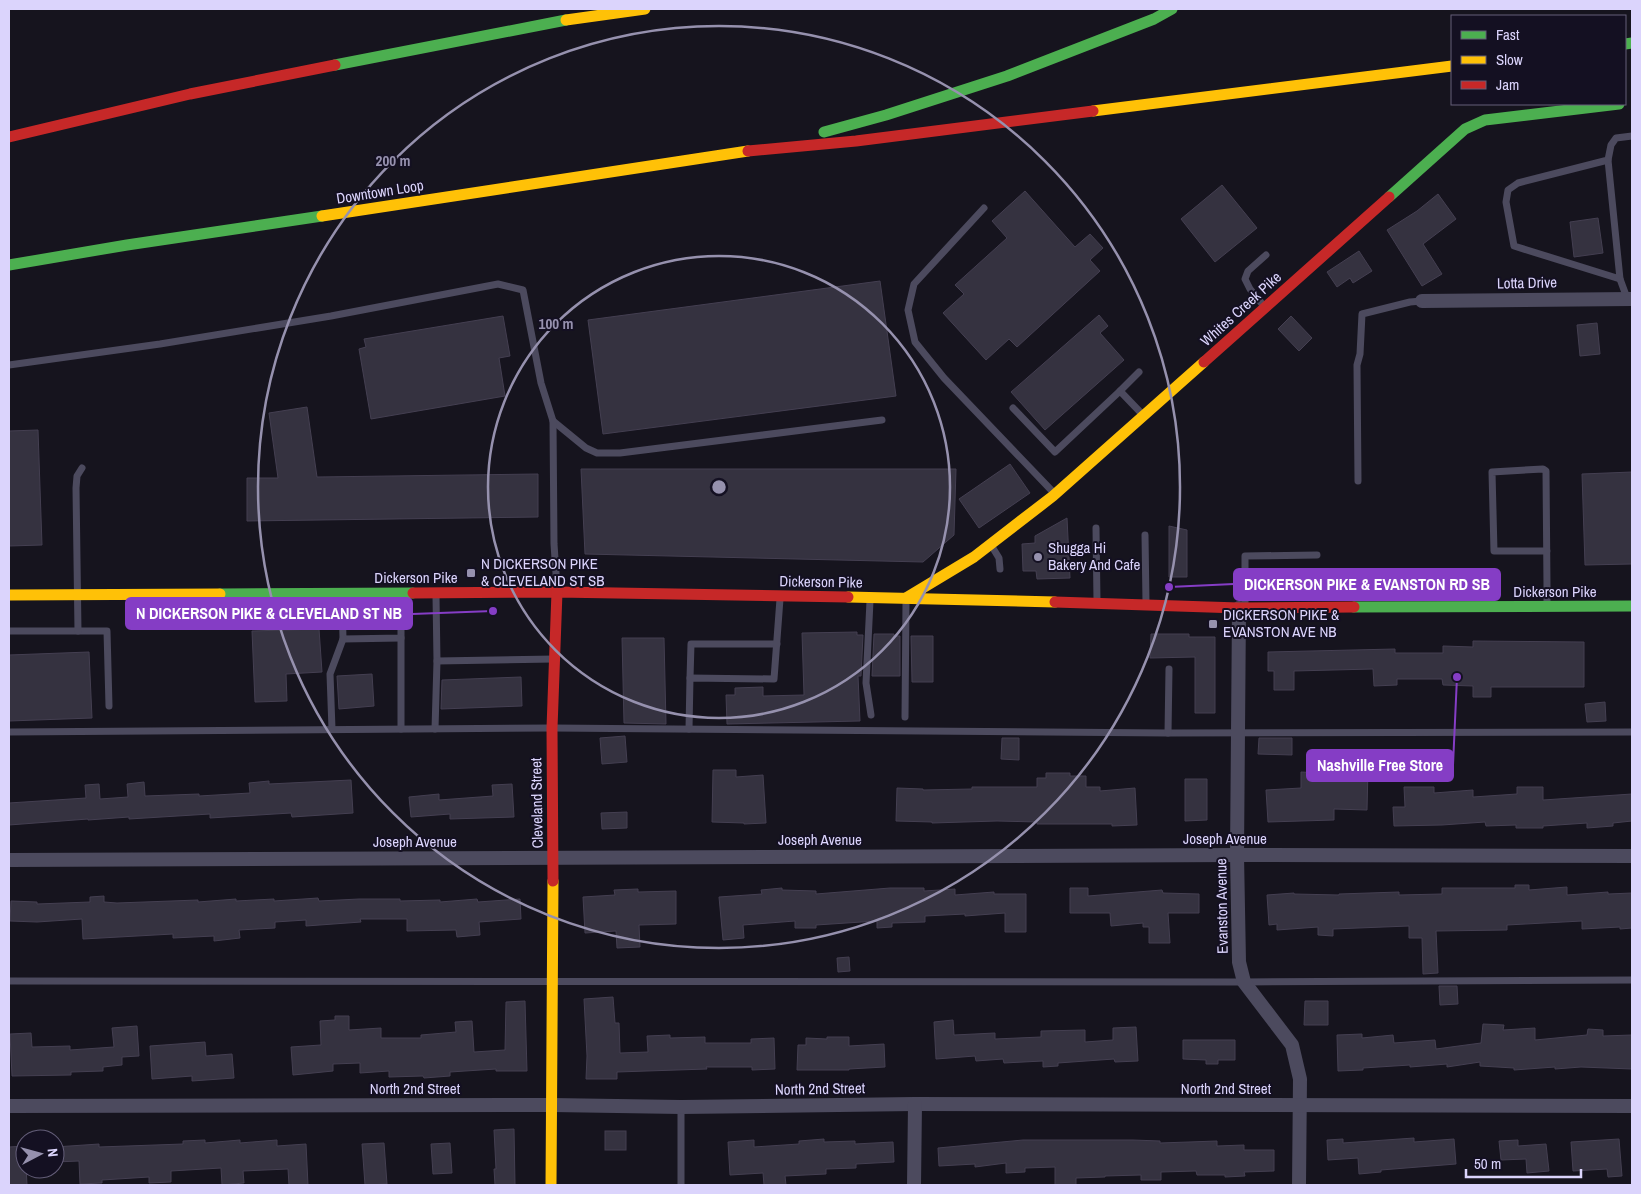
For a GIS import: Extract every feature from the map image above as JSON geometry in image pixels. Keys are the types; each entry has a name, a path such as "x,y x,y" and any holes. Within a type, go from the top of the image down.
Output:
{"main road":[{"path":"569,20 603,9"},
{"path":"9,137 190,94 569,20 645,9"},
{"path":"756,150 886,115 1007,76 1154,19 1172,9"},
{"path":"756,150 856,141 1451,66"},
{"name":"Whites Creek Pike","path":"906,598 974,557 1055,494 1465,129 1485,120 1611,105"},
{"name":"Downtown Loop","path":"9,266 127,245 756,150"},
{"name":"Dickerson Pike","path":"9,595 557,592 906,598 1242,608 1632,606"},
{"name":"Cleveland Street","path":"551,1185 553,981 552,728 557,592"}],"street":[{"name":"Lotta Drive","path":"1422,301 1630,298"},
{"name":"Evanston Avenue","path":"1242,608 1238,733 1237,855 1239,962 1244,982 1292,1045 1300,1079 1298,1185"},
{"name":"Joseph Avenue","path":"9,860 1237,855 1632,856"},
{"name":"North 2nd Street","path":"9,1106 552,1105 681,1107 915,1104 1632,1106"},
{"path":"914,1185 915,1104"}],"lane":[{"path":"1630,298 1620,279 1608,160 1610,145 1616,138 1632,136"},
{"path":"1608,160 1518,183 1508,190 1506,202 1514,246 1620,279"},
{"path":"984,208 914,284 908,310 915,342 944,378 1055,494"},
{"path":"1265,307 1250,290 1246,279 1248,271 1266,255"},
{"name":"Cleveland Street","path":"9,366 331,316 498,284 523,290 541,383 553,421 554,544 557,592"},
{"path":"1358,482 1357,365 1360,354 1362,314 1410,302 1422,301"},
{"path":"1013,408 1055,452 1139,372"},
{"path":"1120,391 1143,416"},
{"path":"553,421 586,448 597,453 620,452 882,420"},
{"path":"78,631 76,488 77,476 82,468"},
{"path":"1547,551 1494,551 1492,472 1545,470 1547,551 1547,606"},
{"path":"1096,528 1097,604"},
{"path":"1145,535 1146,606"},
{"path":"990,544 998,558 1000,569"},
{"path":"1242,608 1245,556 1317,555"},
{"path":"434,729 437,661 436,592"},
{"path":"332,730 330,674 343,639 342,593"},
{"path":"401,593 401,729"},
{"path":"690,678 774,679 780,596"},
{"path":"870,598 866,683 871,715"},
{"path":"905,717 906,598"},
{"path":"9,631 107,631 109,706"},
{"path":"343,639 402,638"},
{"path":"689,729 691,644 777,644"},
{"path":"437,661 554,658"},
{"path":"1168,733 1169,669"},
{"path":"9,732 552,728 1168,733 1632,732"},
{"path":"9,981 1244,982 1632,980"},
{"path":"681,1107 681,1185"}],"building":[{"path":"1222,185 1257,228 1215,262 1181,219"},
{"path":"1025,191 1075,247 1090,234 1103,248 1090,260 1100,271 1017,347 1009,339 986,360 943,313 964,294 955,285 1007,238 992,221"},
{"path":"1438,194 1456,219 1423,244 1442,274 1422,286 1387,230 1417,211"},
{"path":"1598,218 1603,253 1574,257 1570,222"},
{"path":"1359,251 1372,271 1353,283 1350,278 1337,287 1327,272"},
{"path":"880,281 896,396 603,434 588,320"},
{"path":"1099,315 1108,326 1100,333 1124,360 1045,430 1011,392"},
{"path":"503,316 510,356 499,358 505,396 371,419 359,349 366,347 364,339"},
{"path":"1291,316 1312,338 1299,351 1278,329"},
{"path":"1597,323 1600,354 1580,356 1577,325"},
{"path":"307,407 317,477 538,474 538,517 247,521 247,478 278,478 269,413"},
{"path":"38,430 42,545 9,546 9,431"},
{"path":"1010,464 1030,493 979,528 959,499"},
{"path":"581,469 956,469 954,535 923,562 585,554"},
{"path":"1632,472 1632,564 1585,565 1582,474"},
{"path":"1067,518 1070,578 1037,579 1036,571 1023,571 1022,544 1035,543 1035,536"},
{"path":"1169,526 1187,530 1187,577 1169,577"},
{"path":"319,629 322,672 286,674 287,701 255,702 252,631"},
{"path":"857,632 857,635 863,635 861,676 858,676 860,721 727,724 726,695 735,695 735,688 763,687 763,696 804,695 802,633"},
{"path":"874,634 894,634 894,636 900,636 900,676 872,676"},
{"path":"1151,634 1189,634 1189,637 1215,637 1215,713 1195,713 1195,657 1150,658"},
{"path":"911,636 933,636 933,682 912,682"},
{"path":"622,638 664,638 666,724 624,723"},
{"path":"1473,641 1584,642 1584,687 1491,687 1491,697 1473,697 1473,686 1443,685 1442,679 1397,679 1397,685 1374,686 1373,669 1294,671 1294,690 1274,690 1274,671 1268,671 1268,652 1395,649 1395,653 1443,653 1443,646 1473,647"},
{"path":"89,652 92,718 9,721 9,655"},
{"path":"372,674 374,706 339,709 337,676"},
{"path":"521,677 522,706 441,709 442,680"},
{"path":"1605,702 1606,721 1587,722 1585,704"},
{"path":"625,736 627,762 602,764 600,738"},
{"path":"1002,738 1019,738 1019,760 1001,759"},
{"path":"1259,738 1292,738 1292,755 1258,754"},
{"path":"1344,767 1368,768 1367,810 1334,809 1334,820 1268,822 1266,790 1301,788 1301,772 1319,773 1319,769 1344,769"},
{"path":"713,770 736,770 736,777 763,775 766,823 712,822"},
{"path":"1046,773 1070,773 1070,776 1086,776 1086,787 1100,787 1100,791 1135,788 1137,825 1037,824 1037,822 997,821 932,823 896,821 897,788 923,790 972,789 972,787 1037,787 1037,778 1046,778"},
{"path":"1185,779 1207,779 1207,820 1185,821"},
{"path":"351,780 353,813 292,817 291,813 210,818 210,814 129,819 129,817 88,819 9,825 9,803 86,798 85,785 99,784 100,799 128,797 127,784 144,782 145,796 199,794 199,796 250,793 249,783 269,781 269,784"},
{"path":"512,784 514,817 450,819 450,814 411,817 409,797 439,794 439,800 493,796 492,785"},
{"path":"1404,787 1434,787 1434,793 1473,790 1473,797 1517,794 1517,787 1543,787 1543,800 1632,794 1632,821 1613,823 1613,826 1587,828 1587,823 1543,826 1543,828 1516,828 1516,825 1486,826 1485,822 1394,826 1393,807 1405,807"},
{"path":"627,812 627,828 602,829 601,813"},
{"path":"1515,885 1529,885 1529,890 1567,887 1567,895 1608,892 1608,894 1632,893 1632,928 1582,929 1582,921 1507,925 1507,930 1436,931 1438,973 1423,974 1422,938 1409,938 1409,926 1333,929 1333,936 1318,935 1318,927 1277,930 1277,924 1269,925 1267,895 1294,893 1339,895 1399,892 1399,895 1442,894 1442,888 1515,888"},
{"path":"782,888 782,890 816,891 816,894 890,888 924,888 924,891 955,889 955,895 994,892 994,894 1026,894 1026,932 1005,932 1005,913 965,916 965,914 925,916 925,922 892,923 892,927 877,928 877,921 816,925 816,928 795,928 795,921 743,925 744,938 723,940 719,897 762,894 761,890"},
{"path":"1070,888 1088,888 1088,896 1162,890 1163,893 1199,894 1199,913 1168,913 1170,943 1149,943 1149,927 1143,927 1143,923 1111,926 1110,913 1070,913"},
{"path":"638,889 638,892 676,891 676,924 639,925 640,947 617,948 616,931 585,933 583,897 615,895 614,890"},
{"path":"104,896 104,902 117,903 198,900 198,902 236,899 236,901 274,899 274,901 318,898 319,901 400,899 400,901 440,900 440,902 477,899 478,902 520,899 521,919 479,922 480,935 457,937 456,930 407,931 407,919 360,919 361,922 306,926 306,920 275,922 275,928 239,930 240,938 214,941 214,936 173,938 173,934 83,939 82,919 37,922 10,921 11,901 37,902 37,904 90,902 90,897"},
{"path":"849,957 850,971 838,972 837,958"},
{"path":"1439,986 1457,986 1458,1004 1440,1005"},
{"path":"613,997 615,1023 619,1023 620,1053 648,1052 647,1036 670,1035 670,1038 705,1037 705,1043 751,1043 751,1039 774,1038 775,1069 752,1070 752,1067 706,1067 707,1069 617,1072 617,1079 586,1079 587,1056 584,999"},
{"path":"525,1001 527,1071 496,1071 496,1069 450,1072 450,1076 424,1078 423,1076 389,1077 389,1071 360,1073 360,1063 333,1064 333,1071 293,1075 291,1047 321,1045 320,1021 335,1020 335,1016 349,1016 349,1030 381,1028 381,1038 421,1038 421,1035 456,1032 455,1022 472,1021 474,1052 505,1050 506,1002"},
{"path":"1305,1001 1328,1001 1328,1025 1304,1025"},
{"path":"953,1020 954,1035 995,1033 995,1039 1041,1037 1041,1031 1085,1030 1085,1042 1113,1040 1113,1028 1136,1027 1138,1061 1115,1062 1114,1059 1058,1063 1058,1066 1043,1067 1043,1061 1004,1063 1003,1059 976,1061 975,1056 936,1059 934,1022"},
{"path":"1483,1024 1504,1025 1503,1030 1535,1028 1535,1040 1587,1035 1588,1029 1603,1030 1603,1036 1632,1035 1632,1069 1581,1067 1555,1069 1555,1067 1514,1070 1514,1068 1480,1066 1480,1062 1447,1067 1447,1064 1410,1067 1410,1065 1338,1071 1337,1035 1362,1034 1362,1038 1393,1035 1394,1043 1435,1040 1436,1049 1481,1043"},
{"path":"137,1026 139,1056 122,1057 122,1065 103,1067 103,1071 71,1072 71,1075 12,1076 10,1034 31,1033 32,1047 70,1046 70,1050 114,1047 112,1028"},
{"path":"827,1037 849,1037 849,1046 884,1044 885,1067 849,1070 797,1070 798,1045 806,1045 806,1038 827,1039"},
{"path":"1183,1040 1235,1040 1235,1060 1218,1060 1218,1064 1206,1064 1206,1060 1183,1059"},
{"path":"205,1042 206,1056 232,1054 234,1078 192,1081 192,1076 152,1079 150,1046"},
{"path":"514,1129 515,1185 495,1185 494,1130"},
{"path":"605,1131 626,1131 626,1150 605,1150"},
{"path":"1414,1138 1414,1142 1454,1139 1456,1164 1381,1170 1381,1172 1359,1174 1358,1158 1328,1160 1327,1140 1343,1139 1343,1143"},
{"path":"824,1139 824,1142 855,1141 855,1144 893,1142 894,1162 856,1164 856,1168 826,1169 826,1174 785,1176 786,1185 764,1185 763,1173 730,1175 728,1142 754,1140 754,1147 799,1144 799,1141"},
{"path":"1619,1139 1622,1176 1608,1177 1607,1169 1573,1171 1571,1142"},
{"path":"205,1140 205,1143 240,1140 240,1143 277,1140 277,1146 306,1144 308,1185 289,1185 288,1169 243,1171 244,1183 222,1185 221,1168 171,1171 171,1182 149,1183 149,1177 102,1180 102,1183 80,1184 79,1161 65,1162 65,1146 99,1144 99,1147 183,1144 183,1141"},
{"path":"1023,1140 1133,1140 1160,1141 1160,1143 1217,1141 1217,1146 1244,1145 1244,1150 1274,1150 1274,1171 1244,1172 1245,1176 1225,1177 1225,1175 1197,1175 1196,1171 1161,1172 1161,1180 1141,1180 1141,1175 1105,1176 1076,1178 1076,1185 1055,1185 1055,1167 1025,1168 1025,1172 1006,1173 1006,1163 975,1167 975,1164 939,1166 938,1148"},
{"path":"1518,1140 1518,1146 1546,1144 1549,1171 1527,1173 1526,1159 1501,1160 1499,1141"},
{"path":"384,1143 387,1184 365,1185 362,1144"},
{"path":"450,1143 452,1173 433,1174 431,1144"},
{"path":"9,1147 15,1147 15,1179 27,1179 27,1185 9,1185"}],"traffic: fast":[{"path":"824,132 886,115 1007,76 1154,19 1172,9"},
{"path":"335,65 566,20"},
{"path":"1626,44 1632,43"},
{"path":"1389,197 1465,129 1485,120 1611,105"},
{"path":"9,265 127,245 322,216"},
{"path":"220,594 413,593"},
{"path":"1354,607 1632,606"}],"traffic: slow":[{"path":"566,20 645,9"},
{"path":"1093,111 1451,66"},
{"path":"322,216 748,151"},
{"path":"906,598 974,557 1053,496 1204,362"},
{"path":"9,595 220,594"},
{"path":"848,597 1055,602"},
{"path":"551,1185 553,881"}],"traffic: jam":[{"path":"9,137 190,94 335,65"},
{"path":"748,151 856,141 1093,111"},
{"path":"1204,362 1389,197"},
{"path":"553,881 552,728 557,592"},
{"path":"413,593 557,592 848,597"},
{"path":"1055,602 1239,608 1354,607"}],"place":[{"name":"Shugga Hi Bakery And Cafe","path":"1038,557"},
{"name":"N DICKERSON PIKE & CLEVELAND ST SB","path":"471,573"},
{"name":"DICKERSON PIKE & EVANSTON RD SB","path":"1169,587"},
{"name":"N DICKERSON PIKE & CLEVELAND ST NB","path":"493,611"},
{"name":"DICKERSON PIKE & EVANSTON AVE NB","path":"1213,624"},
{"name":"Nashville Free Store","path":"1457,677"}]}
